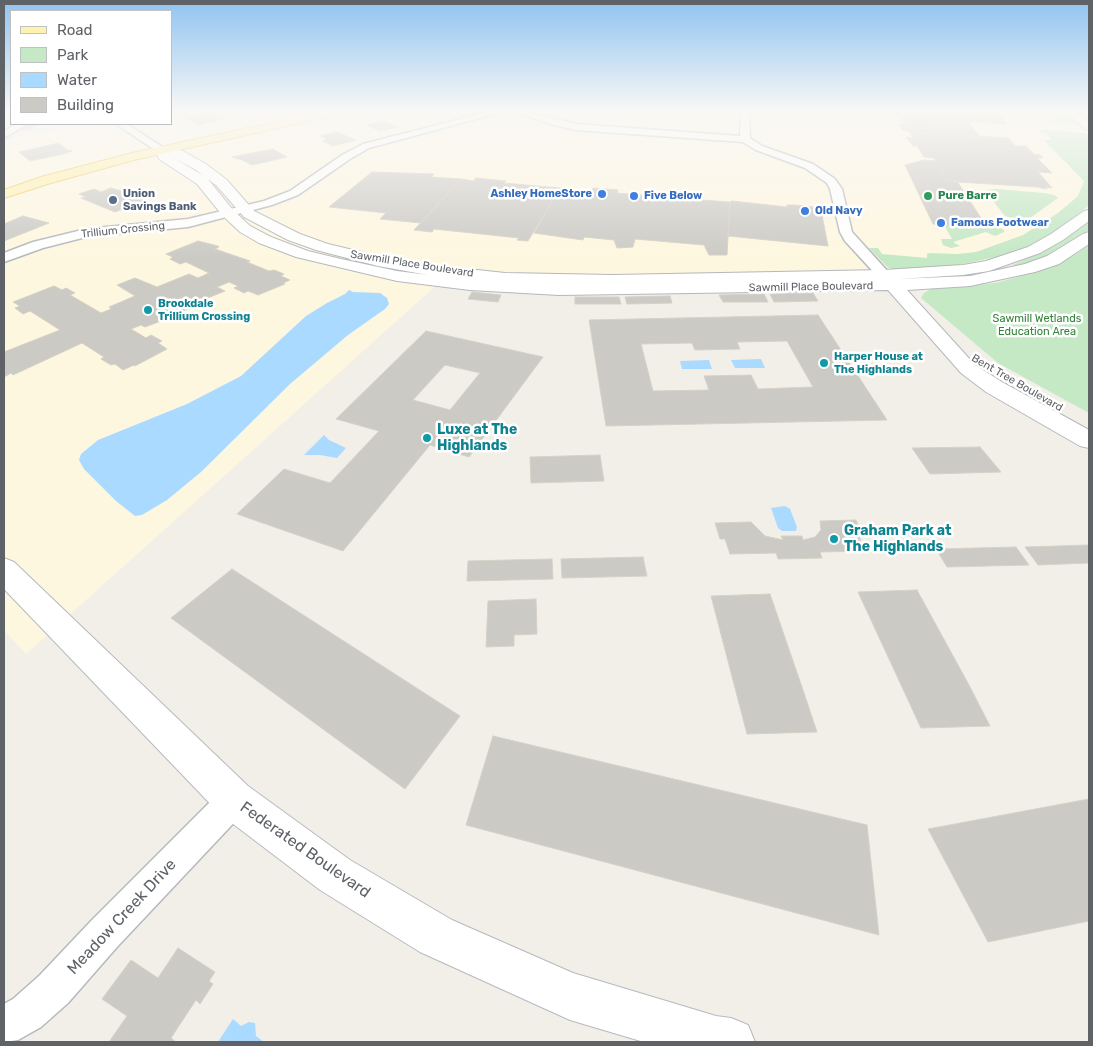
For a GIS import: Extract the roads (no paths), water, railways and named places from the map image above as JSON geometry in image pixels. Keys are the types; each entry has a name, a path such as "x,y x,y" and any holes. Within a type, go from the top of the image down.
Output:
{"main road":[{"path":"4,194 119,161"}],"street":[{"name":"Sawmill Place Boulevard","path":"171,161 202,181 236,211 252,233 302,254 339,264 381,273 461,284 587,290 889,280 970,280 1029,268 1053,260 1089,237"},
{"name":"Trillium Crossing","path":"4,258 38,245 86,233 175,224 236,211 294,193 340,161"},
{"path":"795,161 809,166 831,181 836,189 850,238 889,280"},
{"name":"Sawmill Place Boulevard","path":"889,280 989,266 1034,250 1057,238 1089,214"},
{"name":"Bent Tree Boulevard","path":"889,280 945,342 950,352 968,369 1002,391 1089,440"},
{"name":"Bent Tree Boulevard","path":"945,342 1089,423"},
{"name":"Federated Boulevard","path":"4,570 234,800 335,875 436,936 570,996 716,1040 731,1042"},
{"name":"Meadow Creek Drive","path":"4,1026 27,1013 49,994 234,800"}],"water":[{"path":"349,290 353,292 380,293 387,298 389,304 385,309 348,335 290,384 201,472 167,500 142,515 135,516 116,501 84,469 79,460 81,454 98,440 187,404 241,376 306,316"},
{"path":"761,359 765,368 735,368 731,360"},
{"path":"709,360 712,369 682,369 680,361"},
{"path":"324,435 329,440 346,448 337,458 304,455"},
{"path":"785,506 790,509 797,527 796,531 782,531 778,528 771,508"},
{"path":"233,1019 241,1026 249,1022 255,1023 256,1036 264,1042 218,1042"}],"place":[{"name":"Ashley HomeStore","path":"602,194"},
{"name":"Five Below","path":"634,196"},
{"name":"Pure Barre","path":"928,196"},
{"name":"Union Savings Bank","path":"113,200"},
{"name":"Old Navy","path":"805,211"},
{"name":"Famous Footwear","path":"941,223"},
{"name":"Brookdale Trillium Crossing","path":"148,310"},
{"name":"Harper House at The Highlands","path":"824,363"},
{"name":"Luxe at The Highlands","path":"427,438"},
{"name":"Graham Park at The Highlands","path":"834,539"}],"park label":[{"name":"Sawmill Wetlands Education Area","path":"1037,325"}]}
